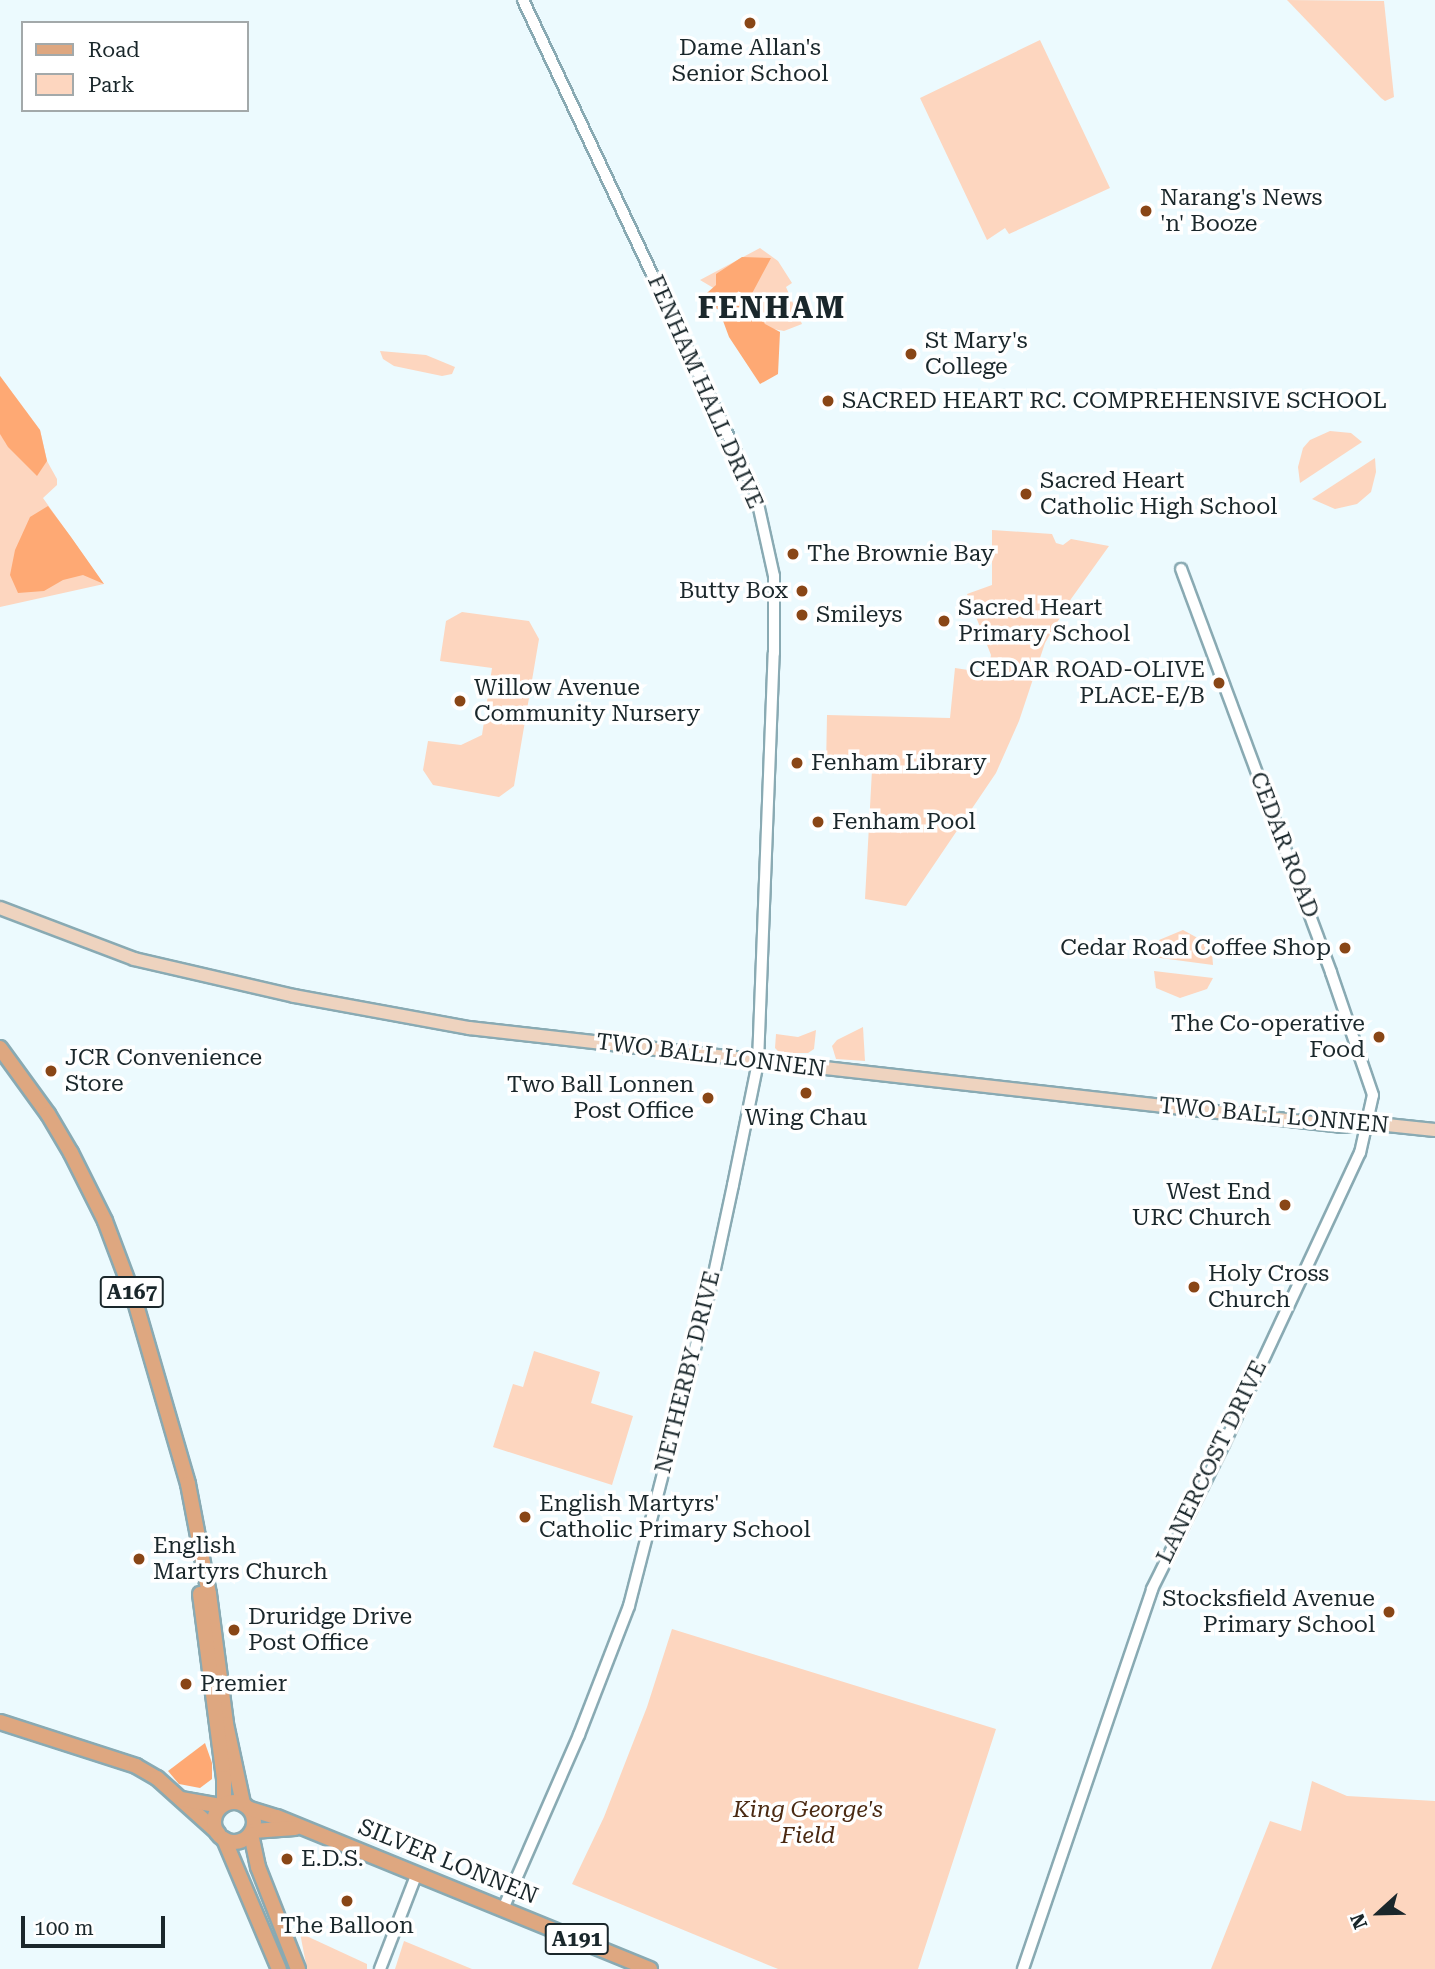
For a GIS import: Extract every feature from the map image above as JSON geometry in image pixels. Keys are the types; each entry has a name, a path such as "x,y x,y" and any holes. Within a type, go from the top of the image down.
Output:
{"main road":[{"name":"TWO BALL LONNEN","path":"0,908 134,959 294,996 469,1028 1341,1126 1368,1124 1435,1130"},
{"name":"A167","path":"0,1048 59,1131 89,1187 121,1261 183,1462 209,1594 226,1724 247,1806"},
{"name":"A167","path":"201,1562 202,1623 224,1778 222,1805"},
{"path":"0,1722 136,1766 157,1778 221,1836 237,1842 252,1832"},
{"path":"180,1799 222,1805 233,1801 247,1806 261,1876 298,1969"},
{"path":"222,1805 214,1820 279,1969"},
{"name":"SILVER LONNEN","path":"247,1806 650,1969"},
{"name":"SILVER LONNEN","path":"252,1832 283,1826 306,1829"}],"street":[{"name":"FENHAM HALL DRIVE","path":"523,0 739,456 756,495 767,534 774,576 774,653 758,1062"},
{"name":"CEDAR ROAD","path":"1181,569 1332,972 1373,1095 1368,1124"},
{"name":"NETHERBY DRIVE","path":"503,1909 579,1735 629,1606 712,1283 758,1062"},
{"name":"LANERCOST DRIVE","path":"1023,1969 1152,1589 1224,1444 1360,1153 1368,1124"},
{"path":"380,1969 417,1873"}],"green space":[{"path":"1287,0 1384,1 1394,97 1385,101 1381,98"},
{"path":"1040,40 1110,188 1009,234 1005,228 987,240 920,98"},
{"path":"760,248 778,261 792,283 786,287 802,324 784,331 752,325 722,293 700,280"},
{"path":"380,351 426,355 455,367 452,374 442,376 394,366 383,359"},
{"path":"0,376 40,430 47,461 57,479 57,485 43,498 104,584 0,607"},
{"path":"1330,431 1351,433 1362,442 1300,483 1298,467 1303,448 1310,440"},
{"path":"1375,458 1376,472 1371,492 1357,504 1335,509 1312,499"},
{"path":"992,530 1052,534 1056,543 1063,545 1071,539 1109,546 1071,599 1045,643 1019,721 996,773 906,906 865,899 872,770 826,768 827,715 950,718 955,668 988,673 991,655 967,594 992,585"},
{"path":"462,612 529,621 539,639 514,786 499,797 433,785 423,770 428,741 461,745 482,735 492,668 440,661 446,621"},
{"path":"1183,930 1205,942 1212,952 1213,965 1153,957 1159,940"},
{"path":"1154,971 1213,978 1207,989 1180,998 1156,988"},
{"path":"863,1027 865,1061 836,1059 832,1046 837,1040"},
{"path":"816,1030 814,1049 808,1053 780,1053 775,1048 776,1034 798,1037"},
{"path":"534,1351 600,1372 591,1403 633,1416 612,1485 493,1447 513,1384 523,1387"},
{"name":"King George's Field","path":"672,1629 996,1729 918,1969 778,1969 572,1884 604,1817 647,1707"},
{"path":"1312,1781 1347,1796 1435,1801 1435,1969 1211,1969 1270,1821 1301,1831"},
{"path":"300,1933 367,1964 367,1969 307,1969"},
{"path":"404,1941 472,1969 395,1969"}],"shaded area":[{"path":"742,257 771,258 748,301 765,324 780,332 778,374 760,384 729,337 719,310 700,299 716,285 716,274"},
{"path":"0,376 40,430 47,461 37,476 8,447 0,434"},
{"path":"48,506 104,584 83,575 63,580 44,591 18,593 10,575 15,550 30,517"},
{"path":"205,1743 212,1763 212,1779 200,1788 179,1784 168,1771"}],"place":[{"name":"Dame Allan's Senior School","path":"750,23"},
{"name":"Narang's News 'n' Booze","path":"1146,211"},
{"name":"St Mary's College","path":"911,354"},
{"name":"SACRED HEART RC. COMPREHENSIVE SCHOOL","path":"828,401"},
{"name":"Sacred Heart Catholic High School","path":"1026,494"},
{"name":"The Brownie Bay","path":"793,554"},
{"name":"Butty Box","path":"802,591"},
{"name":"Smileys","path":"802,615"},
{"name":"Sacred Heart Primary School","path":"944,621"},
{"name":"CEDAR ROAD-OLIVE PLACE-E/B","path":"1219,683"},
{"name":"Willow Avenue Community Nursery","path":"460,701"},
{"name":"Fenham Library","path":"797,763"},
{"name":"Fenham Pool","path":"818,822"},
{"name":"Cedar Road Coffee Shop","path":"1345,948"},
{"name":"The Co-operative Food","path":"1379,1037"},
{"name":"JCR Convenience Store","path":"51,1071"},
{"name":"Wing Chau","path":"806,1093"},
{"name":"Two Ball Lonnen Post Office","path":"708,1098"},
{"name":"West End URC Church","path":"1285,1205"},
{"name":"Holy Cross Church","path":"1194,1287"},
{"name":"English Martyrs' Catholic Primary School","path":"525,1517"},
{"name":"English Martyrs Church","path":"139,1559"},
{"name":"Stocksfield Avenue Primary School","path":"1389,1612"},
{"name":"Druridge Drive Post Office","path":"234,1630"},
{"name":"Premier","path":"186,1684"},
{"name":"E.D.S.","path":"287,1859"},
{"name":"The Balloon","path":"347,1901"}],"district":[{"name":"FENHAM","path":"772,308"}]}
